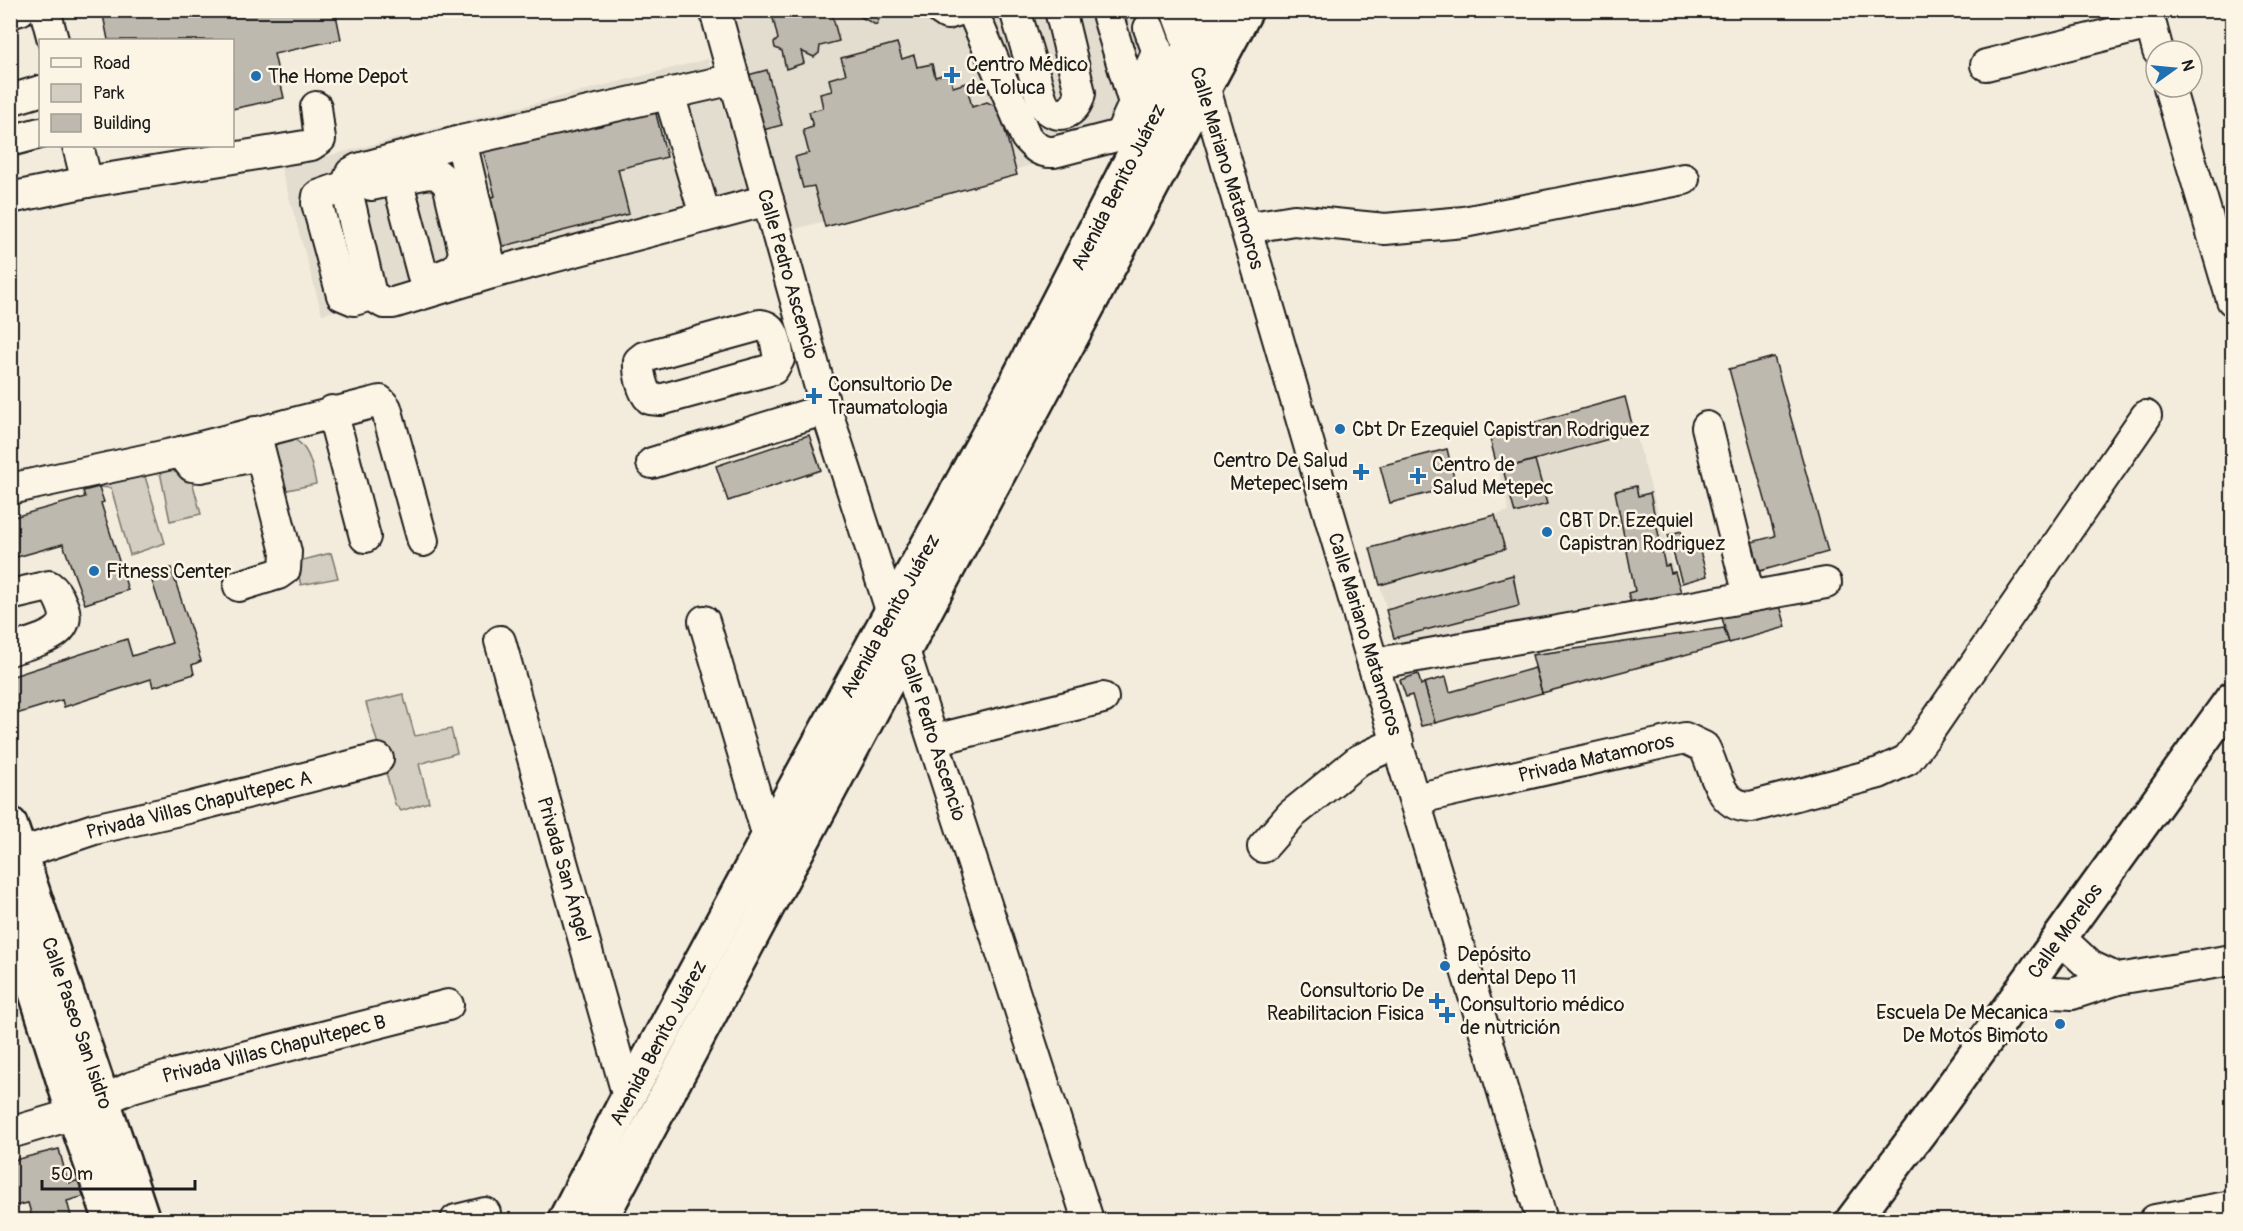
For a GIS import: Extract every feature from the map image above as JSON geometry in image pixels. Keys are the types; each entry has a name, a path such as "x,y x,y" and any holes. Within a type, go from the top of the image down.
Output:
{"main road":[{"name":"Avenida Benito Juárez","path":"565,1221 628,1097 892,613 1131,139 1211,10"},
{"name":"Avenida Benito Juárez","path":"599,1221 1246,10"},
{"name":"Calle Morelos","path":"1853,1221 2232,699"},
{"name":"Calle Paseo San Isidro","path":"13,839 48,986 88,1107 111,1221"},
{"name":"Calle Paseo San Isidro","path":"10,910 48,986"},
{"name":"Calle Paseo San Isidro","path":"88,1107 143,1221"}],"street":[{"path":"10,13 20,10"},
{"path":"45,10 53,39"},
{"name":"Calle Pedro Ascencio","path":"715,10 826,409 1088,1221"},
{"path":"941,10 947,14 959,10"},
{"path":"972,10 1026,136 1035,147 1044,153 1131,139 1134,103 1156,55 1156,47 1149,28"},
{"path":"1015,10 1043,104 1048,110 1058,115 1071,112 1078,104 1080,93 1060,10"},
{"path":"1106,10 1134,103"},
{"name":"Calle Mariano Matamoros","path":"1176,10 1205,89 1373,664 1542,1221"},
{"path":"1986,65 2152,29"},
{"path":"404,167 461,141 734,79"},
{"path":"10,100 39,91"},
{"path":"669,94 705,215"},
{"path":"2173,99 2232,300"},
{"path":"10,198 87,182 312,145 320,139 316,107"},
{"path":"10,141 39,133"},
{"path":"461,141 492,273"},
{"path":"78,147 87,182"},
{"path":"404,167 437,284"},
{"path":"404,167 436,174 448,183 464,252 457,270 437,284 393,303 384,303 368,282 349,197 351,173 358,169 404,167"},
{"path":"1246,228 1294,220 1385,229 1464,222 1684,179"},
{"path":"437,284 492,273 768,200"},
{"path":"776,344 806,336"},
{"path":"10,489 181,452 257,443 332,411 376,401 383,403 386,408 423,541"},
{"path":"652,463 826,409"},
{"path":"332,411 365,537"},
{"name":"Privada Matamoros","path":"1415,799 1685,738 1704,747 1720,788 1730,802 1740,807 1751,807 1879,773 1907,759 1928,734 2146,416"},
{"path":"1707,428 1749,596"},
{"path":"238,586 278,574 285,569 287,562 257,443"},
{"path":"10,507 68,495"},
{"path":"1373,664 1826,583"},
{"path":"10,595 49,586 57,593 66,614 66,621 60,630 10,650"},
{"path":"704,621 768,837"},
{"name":"Privada San Ángel","path":"500,641 628,1097"},
{"path":"934,740 1102,698"},
{"path":"1263,847 1291,815 1359,760 1398,742"},
{"name":"Privada Villas Chapultepec A","path":"13,839 94,829 188,808 378,759"},
{"path":"2060,938 2090,966 2118,979"},
{"path":"2022,991 2072,994 2118,979 2232,960"},
{"name":"Privada Villas Chapultepec B","path":"10,1132 88,1107 132,1087 173,1075 448,1005"},
{"path":"584,1186 599,1221"},
{"path":"2155,1221 2232,1206"},
{"path":"456,1221 485,1213"}],"shaded area":[{"name":"Centro Médico de Toluca","path":"728,11 1194,11 1124,140 788,231"},
{"path":"708,59 755,211 322,314 281,168"},
{"name":"CBT Dr. Ezequiel Capistran Rodriguez","path":"1625,397 1683,599 1396,646 1370,548 1509,511 1489,435"}],"green space":[{"path":"288,436 305,449 311,462 316,484 278,492 267,442"},
{"path":"141,463 165,543 130,555 111,488 99,487 97,473"},
{"path":"159,467 171,470 192,481 201,514 170,521"},
{"path":"331,553 338,578 301,585 295,562"},
{"path":"403,694 415,736 451,729 457,753 419,764 429,802 401,811 395,804 366,703"}],"building":[{"name":"The Home Depot","path":"102,10 335,10 341,39 274,54 284,98 234,109 234,39 108,39"},
{"path":"771,10 831,10 839,41 820,46 819,53 814,57 801,51 804,63 786,69 782,51 775,48 774,43 778,39"},
{"path":"860,10 884,10 876,25 857,15"},
{"path":"897,43 902,59 914,55 917,67 932,64 935,77 949,73 953,87 966,83 972,107 987,102 999,108 1017,175 825,227 814,186 803,188 795,157 809,153 803,130 813,127 809,112 823,108 820,94 832,91 829,79 846,74 841,58"},
{"path":"767,70 782,125 759,131 744,76"},
{"path":"654,106 667,157 618,169 629,214 500,247 488,198 495,196 483,150"},
{"path":"1774,357 1828,552 1760,571 1752,542 1775,536 1729,369"},
{"path":"1625,397 1634,432 1498,470 1489,435"},
{"path":"809,435 821,470 728,501 716,466"},
{"name":"Centro de Salud Metepec","path":"1447,449 1456,486 1390,503 1380,466"},
{"path":"1535,460 1547,504 1515,513 1503,469"},
{"path":"1636,486 1638,496 1650,493 1665,566 1669,565 1671,573 1675,572 1683,599 1633,610 1628,593 1635,591 1615,491"},
{"path":"99,487 104,502 101,503 128,590 85,604 63,544 10,559 10,518 85,497 83,491"},
{"path":"1495,515 1505,549 1380,585 1370,548"},
{"path":"1681,531 1686,548 1698,544 1707,576 1682,583 1668,535"},
{"path":"171,568 201,661 192,665 194,674 153,687 151,679 64,707 62,700 10,716 10,677 127,639 132,656 172,643 150,575"},
{"path":"1513,575 1519,606 1394,638 1386,610"},
{"path":"1779,602 1786,627 1729,643 1722,618"},
{"path":"1724,628 1729,643 1542,693 1532,655"},
{"path":"1535,668 1542,693 1435,723 1424,683 1446,677 1450,692"},
{"path":"1418,674 1421,685 1424,683 1435,723 1421,726 1412,695 1406,697 1400,680"},
{"path":"59,1149 68,1183 81,1180 85,1196 67,1201 72,1220 33,1220 28,1203 10,1207 10,1161"}],"place":[{"name":"Centro Médico de Toluca","path":"952,75"},
{"name":"The Home Depot","path":"256,76"},
{"name":"Consultorio De Traumatologia","path":"814,396"},
{"name":"Cbt Dr Ezequiel Capistran Rodriguez","path":"1340,429"},
{"name":"Centro De Salud Metepec Isem","path":"1361,472"},
{"name":"Centro de Salud Metepec","path":"1418,476"},
{"name":"CBT Dr. Ezequiel Capistran Rodriguez","path":"1547,532"},
{"name":"Fitness Center","path":"94,571"},
{"name":"Depósito dental Depo 11","path":"1445,966"},
{"name":"Consultorio De Reabilitacion Fisica","path":"1437,1001"},
{"name":"Consultorio médico de nutrición","path":"1447,1015"},
{"name":"Escuela De Mecanica De Motos Bimoto","path":"2060,1024"}]}
